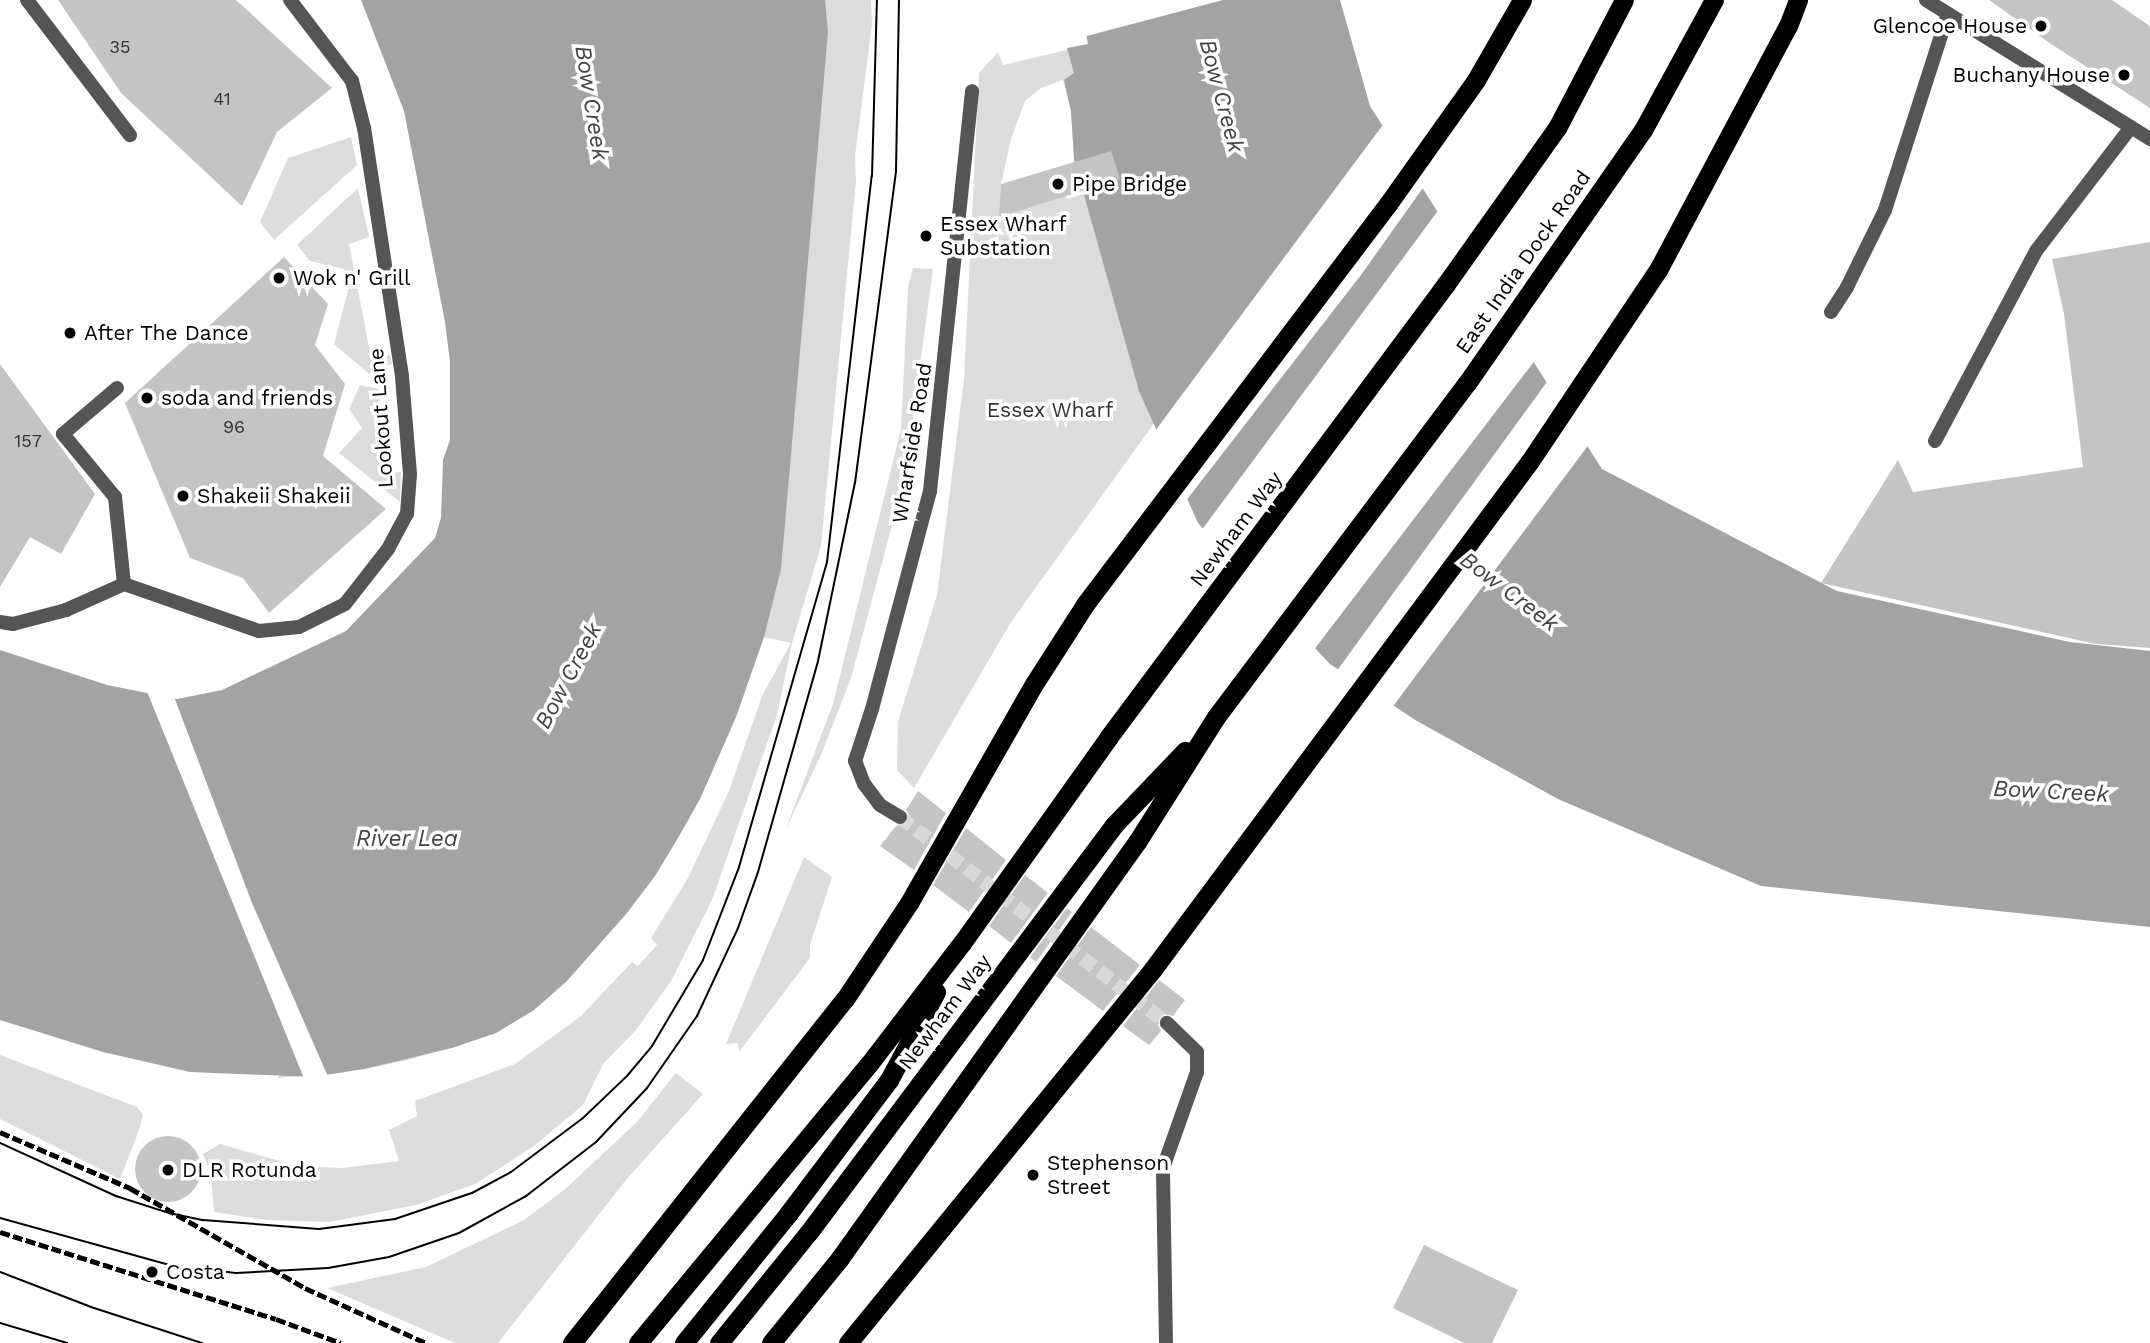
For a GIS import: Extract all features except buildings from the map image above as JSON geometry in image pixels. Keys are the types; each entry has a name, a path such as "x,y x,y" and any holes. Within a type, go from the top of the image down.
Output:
{"highway":[{"path":"572,1343 845,999 909,903 1034,684 1086,603 1388,204 1476,80 1522,0"},
{"name":"East India Dock Road","path":"1351,538 1467,383 1643,130 1714,0"},
{"path":"848,1343 1153,969 1530,461 1658,270 1788,26 1798,0"},
{"name":"Newham Way","path":"638,1343 869,1064 962,943 1108,738 1350,415 1556,128 1623,1"},
{"name":"Newham Way","path":"771,1343 840,1258 1137,842 1216,717 1351,538"},
{"name":"Newham Way","path":"719,1343 809,1232 1114,825 1216,717"},
{"name":"Newham Way","path":"684,1343 788,1214 889,1080 962,943"}],"street":[{"path":"27,0 130,135"},
{"name":"Lookout Lane","path":"124,584 259,631 299,627 345,604 388,549 407,514 410,474 402,376 364,128 352,81 290,0"},
{"path":"1926,0 2150,139"},
{"path":"1831,312 1885,210 1948,14"},
{"name":"Wharfside Road","path":"900,817 880,805 864,784 855,761 872,709 930,491 972,91"},
{"path":"1935,441 2036,251 2131,127"},
{"path":"0,622 13,624 66,610 124,584 115,497 63,434 117,387"},
{"path":"1166,1343 1163,1168 1197,1072 1197,1052 1167,1023"}],"green space":[{"path":"733,0 871,0 872,24 855,156 856,181 821,546 792,643 777,715 712,900 671,981 636,1030 603,1064 583,1105 534,1146 475,1184 416,1205 329,1222 265,1220 214,1212 211,1174 203,1154 220,1144 297,1166 342,1168 399,1161 389,1130 417,1116 415,1101 515,1064 581,1016 632,962 638,966 657,945 651,938 688,878 729,791 762,696 791,643 764,637 736,717 700,799 655,876 597,947 534,1010 496,1033 408,1060 364,1069 278,1078"},
{"name":"Essex Wharf","path":"1080,0 1112,99 2150,927 1558,799 1417,721 1330,664 1198,523 1155,422 1011,622 914,788 897,770 898,722 937,595 964,379 979,73 998,52 1003,65 1088,45","holes":["1063,80 1071,111 1074,159 1084,194 1067,199 1065,196 1000,216 1001,184 1011,139 1025,101 1041,88"]},
{"path":"351,137 357,165 274,240 260,222 288,158"},
{"path":"358,188 369,237 349,244 371,357 390,355 392,364 369,374 334,344 349,287 344,269 310,261 297,245"},
{"path":"913,268 933,269 905,477 851,678 821,755 785,831 833,704 901,429 908,287"},
{"path":"360,385 379,389 383,473 401,472 400,502 339,453 362,428 349,409"},
{"path":"804,857 832,877 810,945 810,958 739,1052 738,1043 726,1044"},
{"path":"0,1055 137,1107 143,1115 120,1179 0,1119"},
{"path":"676,1073 703,1094 626,1180 498,1343 455,1343 327,1288 426,1267 524,1220 564,1190 637,1122"}],"water":[{"name":"River Lea","path":"361,0 825,0 828,32 781,569 764,637 736,717 700,799 655,876 627,913 566,982 534,1010 496,1033 452,1048 364,1069 313,1077 190,1072 103,1052 0,1020 0,650 107,685 177,699 222,690 346,631 435,538 441,518 443,460 450,440 450,362 445,322 404,111"},
{"name":"Bow Creek","path":"1080,0 1340,0 1370,106 1602,469 1837,591 2070,642 2150,651 2150,927 1761,886 1558,799 1417,721 1330,664 1198,523 1139,391 1074,159 1071,111 1064,80 1074,73 1067,48 1088,44"}],"pier":[{"path":"1223,0 1083,37 1076,1"},
{"path":"1385,122 1425,185 1361,275 1185,502 1155,431"},
{"path":"1440,208 1536,359 1313,651 1201,531"},
{"path":"1549,379 1590,443 1391,709 1336,672"},
{"path":"146,689 173,694 252,903 329,1079 305,1081"}],"tunnel":[{"path":"900,817 1167,1023"}],"tram line":[{"path":"0,1143 116,1196 169,1213 203,1220 319,1229 395,1219 472,1193 511,1172 583,1118 627,1076 652,1046 703,960 739,867 827,562 872,176 877,0"},
{"path":"0,1218 169,1265 236,1273 328,1268 389,1257 459,1233 526,1196 596,1142 647,1088 697,1016 738,928 758,872 818,661 855,483 896,171 899,0"},
{"path":"0,1272 91,1307 202,1343"},
{"path":"0,1323 67,1343"}],"railway":[{"path":"0,1132 130,1188 305,1288 426,1343"},
{"path":"0,1232 276,1319 341,1343"}],"place":[{"name":"Glencoe House","path":"2041,26"},
{"name":"Buchany House","path":"2124,75"},
{"name":"Pipe Bridge","path":"1058,184"},
{"name":"Essex Wharf Substation","path":"926,236"},
{"name":"Wok n' Grill","path":"279,278"},
{"name":"After The Dance","path":"70,333"},
{"name":"soda and friends","path":"147,398"},
{"name":"Shakeii Shakeii","path":"183,496"},
{"name":"DLR Rotunda","path":"168,1170"},
{"name":"Stephenson Street","path":"1033,1175"},
{"name":"Costa","path":"152,1272"}]}
